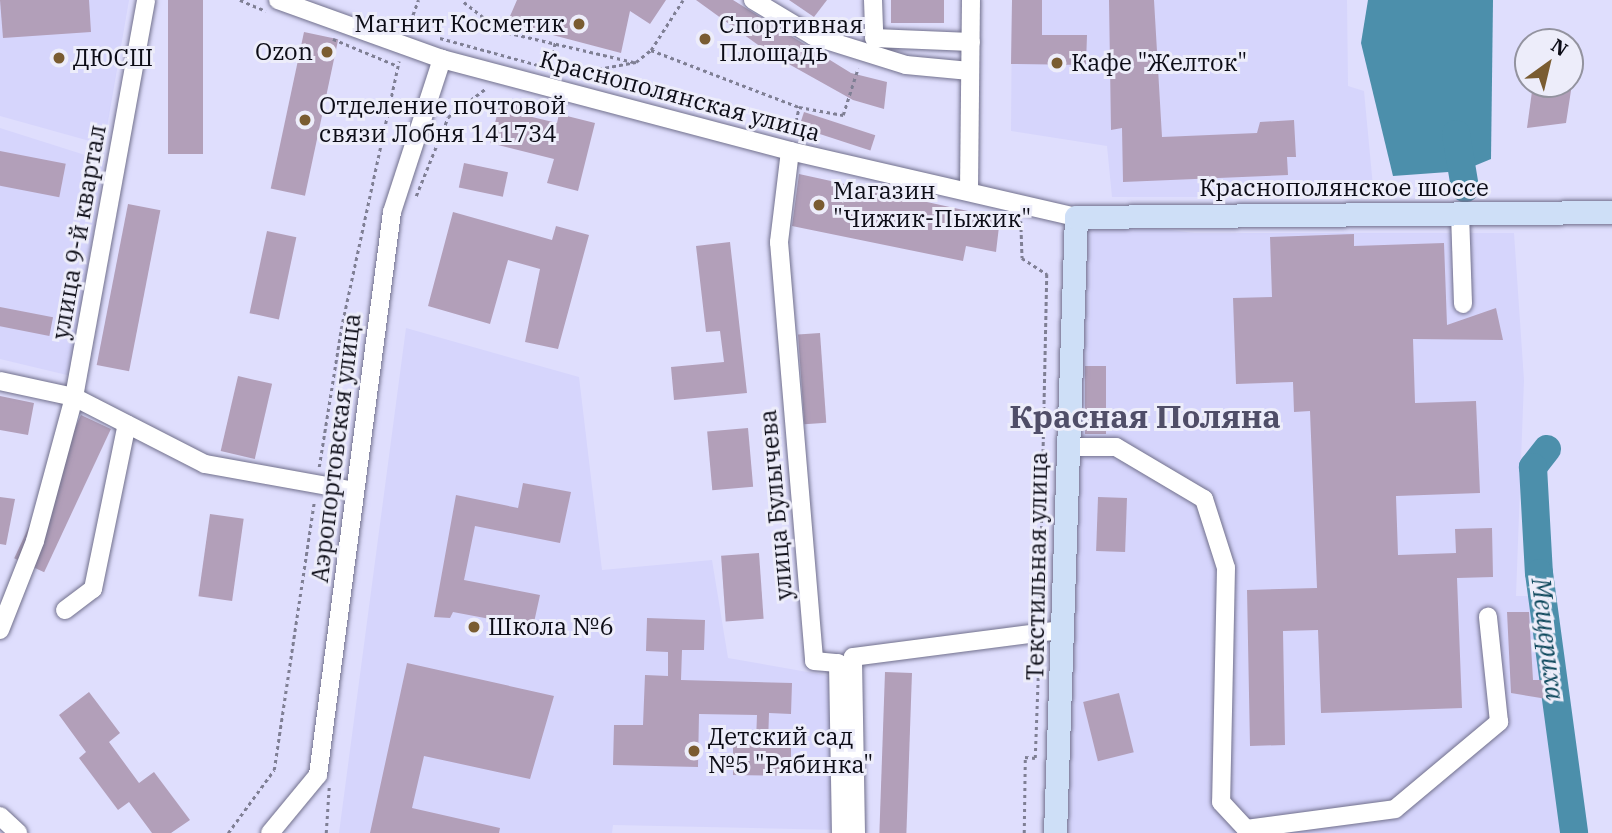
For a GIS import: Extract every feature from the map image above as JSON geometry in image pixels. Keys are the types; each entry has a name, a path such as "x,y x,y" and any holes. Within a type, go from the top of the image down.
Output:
{"main road":[{"name":"Краснополянское шоссе","path":"1076,217 1612,212"},
{"name":"Текстильная улица","path":"1055,833 1051,629 1066,447 1076,217"}],"street":[{"name":"улица 9-й квартал","path":"0,630 34,541 74,397 146,0"},
{"name":"Краснополянская улица","path":"278,0 442,59 790,151 969,190 1076,217"},
{"path":"753,0 813,36 906,65 970,71"},
{"path":"873,0 874,38 971,42"},
{"path":"969,190 971,0"},
{"name":"Аэропортовская улица","path":"270,833 318,775 392,212 442,59"},
{"name":"улица Булычева","path":"790,151 779,242 814,661 838,663 841,833"},
{"path":"1460,213 1463,304"},
{"path":"0,381 74,397 205,464 355,491"},
{"path":"65,610 93,589 127,424"},
{"path":"1066,447 1116,447 1204,499 1226,569 1221,802 1246,829 1320,826 1395,809 1499,722 1488,617"},
{"path":"856,833 853,657 1051,629"},
{"path":"0,816 18,833"}],"path":[{"path":"228,833 274,770 341,329 402,45 418,0"},
{"path":"440,38 571,74 636,62 652,50 684,0"},
{"path":"464,2 501,31 636,62"},
{"path":"549,68 555,43"},
{"path":"652,50 799,107 843,115 858,68 866,63"},
{"path":"411,210 448,117 482,88 494,91"},
{"path":"790,151 799,107"},
{"path":"1011,215 1021,220 1022,258 1047,274 1051,629"},
{"path":"1024,833 1025,757 1035,758 1040,640"},
{"path":"326,833 330,781"}],"shaded area":[{"name":"ДЮСШ","path":"0,0 129,0 104,145 0,116"},
{"path":"1012,0 1347,0 1348,86 1364,91 1374,197 1112,197 1107,146 1011,131"},
{"path":"1368,0 1493,0 1491,159 1462,171 1393,176 1361,43"},
{"path":"0,128 104,161 71,376 0,359"},
{"path":"1100,221 1194,233 1514,233 1524,380 1516,596 1538,596 1560,700 1567,833 1066,833 1078,242 1083,225"},
{"name":"Школа №6","path":"406,328 579,377 602,570 712,560 728,658 830,676 837,830 613,825 612,833 339,833"}],"building":[{"path":"0,0 89,0 91,32 3,38"},
{"path":"168,0 203,0 203,154 168,154"},
{"path":"517,0 666,0 650,24 630,11 621,53 507,23"},
{"path":"696,0 733,0 851,73 887,82 884,109 853,100 769,53"},
{"path":"789,0 827,0 814,17"},
{"path":"891,0 944,0 944,23 891,23"},
{"path":"1012,0 1042,0 1042,35 1087,35 1086,65 1011,64"},
{"path":"1109,0 1154,0 1162,137 1257,133 1260,122 1294,120 1296,157 1287,157 1288,175 1123,182 1122,128 1111,130"},
{"path":"304,32 338,39 305,196 271,189"},
{"path":"1531,98 1570,98 1566,123 1527,128"},
{"path":"501,99 530,106 528,116 557,123 559,114 595,123 578,191 547,183 554,159 490,143"},
{"path":"804,112 875,135 870,150 799,127"},
{"path":"0,151 66,164 59,197 0,186"},
{"path":"464,163 508,172 503,197 459,187"},
{"path":"799,174 1000,218 996,252 966,246 963,261 792,226"},
{"path":"128,204 160,210 129,371 97,365"},
{"path":"453,212 552,240 556,226 589,235 558,349 525,342 540,269 508,260 490,324 428,306"},
{"path":"267,231 296,237 279,319 250,313"},
{"path":"1354,234 1354,246 1444,243 1447,325 1496,308 1503,340 1413,339 1415,403 1476,401 1480,493 1396,496 1398,555 1456,553 1455,529 1492,528 1493,577 1457,578 1462,708 1321,713 1318,630 1283,631 1285,745 1250,746 1247,590 1317,588 1310,411 1294,412 1293,382 1236,384 1233,298 1272,297 1270,237"},
{"path":"730,242 747,393 674,400 671,367 724,362 720,331 706,332 696,246"},
{"path":"0,307 53,317 49,336 0,326"},
{"path":"820,333 826,423 804,424 798,335"},
{"path":"1085,366 1106,366 1106,434 1085,434"},
{"path":"238,376 272,384 255,459 221,451"},
{"path":"0,396 34,403 28,435 0,430"},
{"path":"81,415 111,429 44,572 14,558"},
{"path":"748,428 753,487 712,490 707,432"},
{"path":"523,483 571,492 560,543 475,526 464,580 540,595 533,627 453,612 450,618 434,617 456,495 518,508"},
{"path":"0,497 15,499 6,545 0,544"},
{"path":"1098,497 1127,498 1125,552 1096,551"},
{"path":"210,514 244,519 232,601 198,596"},
{"path":"759,553 764,619 726,621 721,556"},
{"path":"1507,612 1529,612 1533,680 1546,680 1547,699 1511,693"},
{"path":"647,618 705,620 704,650 682,650 681,680 792,683 791,714 769,713 768,744 791,745 791,776 733,775 733,740 756,741 757,715 699,714 698,767 613,765 614,725 643,725 645,675 668,676 668,652 646,651"},
{"path":"407,663 554,696 530,779 424,756 412,808 500,828 499,833 370,833"},
{"path":"885,672 912,673 906,833 879,833"},
{"path":"89,692 120,733 109,742 139,783 154,772 190,820 171,833 152,833 129,802 118,810 79,758 86,752 59,715"},
{"path":"1119,693 1134,752 1098,761 1083,702"}],"waterway":[{"name":"Мещериха","path":"1456,134 1465,188"},
{"name":"Мещериха","path":"1547,449 1533,467 1539,573 1574,833"}],"place":[{"name":"Магнит Косметик","path":"579,24"},
{"name":"Спортивная Площадь","path":"705,39"},
{"name":"Ozon","path":"327,52"},
{"name":"ДЮСШ","path":"59,58"},
{"name":"Кафе \"Желток\"","path":"1057,63"},
{"name":"Отделение почтовой связи Лобня 141734","path":"305,120"},
{"name":"Магазин \"Чижик-Пыжик\"","path":"819,205"},
{"name":"Школа №6","path":"474,627"},
{"name":"Детский сад №5 \"Рябинка\"","path":"694,751"}],"district":[{"name":"Красная Поляна","path":"1145,416"}]}
